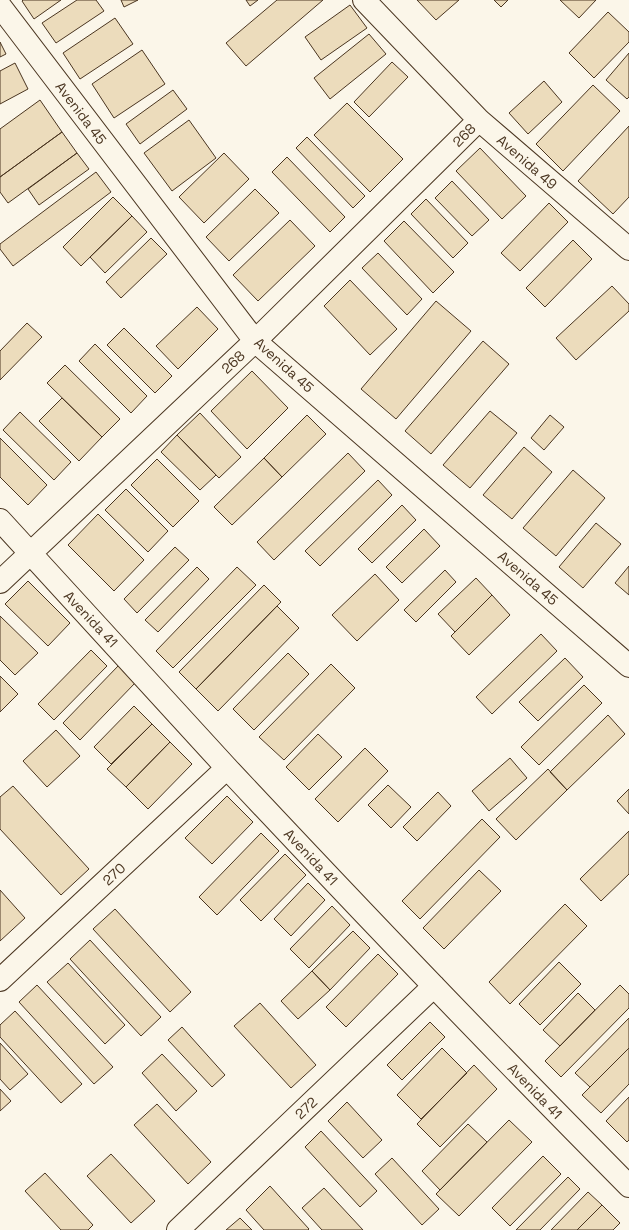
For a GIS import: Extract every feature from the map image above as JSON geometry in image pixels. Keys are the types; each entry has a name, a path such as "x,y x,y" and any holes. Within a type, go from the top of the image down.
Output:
{"street":[{"name":"Avenida 49","path":"364,0 479,120 629,249"},
{"name":"Avenida 45","path":"0,6 255,341 629,666"},
{"name":"268","path":"0,582 255,341 479,120"},
{"name":"Avenida 41","path":"0,520 227,768 434,986 629,1186"},
{"name":"270","path":"0,980 227,768"},
{"name":"272","path":"178,1230 434,986"}],"building":[{"path":"61,0 34,19 22,1"},
{"path":"77,0 96,0 104,11 56,43 42,23"},
{"path":"121,0 138,0 124,7"},
{"path":"246,0 258,0 250,6"},
{"path":"277,0 323,0 246,66 226,43"},
{"path":"417,0 459,0 436,20"},
{"path":"494,0 508,0 501,7"},
{"path":"560,0 596,0 579,18"},
{"path":"350,5 367,28 321,60 305,37"},
{"path":"608,12 629,32 629,42 594,78 569,53"},
{"path":"115,18 133,44 80,79 63,53"},
{"path":"369,34 386,54 330,99 314,78"},
{"path":"0,42 6,54 0,57"},
{"path":"142,50 165,84 114,118 92,84"},
{"path":"629,53 629,97 627,99 606,80"},
{"path":"392,62 408,77 369,117 354,102"},
{"path":"15,63 28,89 0,104 0,71"},
{"path":"544,81 562,102 528,134 509,113"},
{"path":"593,85 620,111 563,171 536,144"},
{"path":"173,90 187,109 140,144 126,124"},
{"path":"40,100 62,132 0,177 0,129"},
{"path":"347,103 403,159 370,192 314,135"},
{"path":"189,120 216,158 172,191 144,153"},
{"path":"629,126 629,197 613,214 578,181"},
{"path":"62,132 77,153 8,203 0,192 0,177"},
{"path":"307,137 365,196 353,208 296,148"},
{"path":"480,148 526,196 502,219 456,171"},
{"path":"77,153 89,169 39,205 28,189"},
{"path":"224,153 249,179 204,223 179,197"},
{"path":"287,157 345,217 330,232 272,172"},
{"path":"96,172 111,192 13,266 0,249 0,244"},
{"path":"452,181 489,220 472,236 435,198"},
{"path":"255,189 279,213 229,261 206,237"},
{"path":"113,197 132,216 81,266 63,247"},
{"path":"426,199 468,243 453,258 411,214"},
{"path":"549,203 568,222 520,271 501,253"},
{"path":"132,216 147,232 105,273 90,257"},
{"path":"290,220 315,246 258,301 233,275"},
{"path":"404,221 454,272 433,293 384,241"},
{"path":"151,238 167,254 121,298 106,282"},
{"path":"573,240 592,259 545,307 526,288"},
{"path":"378,253 422,299 407,315 362,268"},
{"path":"350,280 397,329 370,355 324,306"},
{"path":"612,286 629,304 629,311 576,360 556,338"},
{"path":"436,301 471,331 396,419 361,389"},
{"path":"197,307 218,329 178,369 156,346"},
{"path":"27,323 42,337 0,380 0,351"},
{"path":"124,328 172,376 155,393 107,345"},
{"path":"483,341 509,364 431,454 405,431"},
{"path":"95,344 147,396 131,413 79,361"},
{"path":"65,365 120,419 102,437 47,383"},
{"path":"252,371 288,408 247,449 211,411"},
{"path":"62,398 102,437 79,461 39,421"},
{"path":"490,411 517,433 470,488 443,465"},
{"path":"20,412 71,462 54,480 3,430"},
{"path":"200,413 241,457 219,478 177,435"},
{"path":"307,415 326,434 282,477 264,458"},
{"path":"550,415 564,427 544,450 531,438"},
{"path":"177,435 216,475 200,490 161,452"},
{"path":"0,438 47,485 28,505 0,477"},
{"path":"524,447 552,472 512,519 483,495"},
{"path":"348,453 365,471 274,560 257,542"},
{"path":"264,458 282,477 232,525 214,507"},
{"path":"157,459 199,501 173,527 131,485"},
{"path":"573,470 605,498 556,556 523,528"},
{"path":"378,480 392,495 320,566 305,551"},
{"path":"126,489 168,531 148,552 105,510"},
{"path":"402,505 416,520 372,563 358,549"},
{"path":"98,514 144,560 114,591 68,545"},
{"path":"596,523 621,544 583,588 559,567"},
{"path":"424,529 440,546 402,583 386,567"},
{"path":"175,547 189,560 137,613 124,599"},
{"path":"629,566 629,595 615,583"},
{"path":"197,567 209,579 158,632 145,620"},
{"path":"237,567 256,585 173,668 156,651"},
{"path":"445,570 456,582 416,622 404,610"},
{"path":"375,574 399,600 357,641 332,615"},
{"path":"476,578 492,595 455,632 438,614"},
{"path":"28,581 70,623 48,646 5,604"},
{"path":"264,585 281,602 196,689 179,672"},
{"path":"492,595 510,615 469,655 451,636"},
{"path":"277,606 299,628 218,711 196,689"},
{"path":"0,616 38,653 15,675 0,660"},
{"path":"541,634 557,651 492,714 476,697"},
{"path":"91,650 107,666 54,720 38,704"},
{"path":"288,653 309,674 254,730 233,709"},
{"path":"565,658 583,677 538,721 519,702"},
{"path":"331,664 355,688 284,760 259,737"},
{"path":"119,665 136,682 80,740 63,723"},
{"path":"0,676 18,694 0,712"},
{"path":"584,685 602,703 539,765 521,747"},
{"path":"134,706 152,724 111,764 94,747"},
{"path":"608,715 625,734 567,790 550,772"},
{"path":"152,724 170,742 126,787 107,769"},
{"path":"56,730 80,756 47,787 23,761"},
{"path":"318,734 342,757 309,790 286,767"},
{"path":"170,742 192,764 148,809 126,787"},
{"path":"365,748 388,771 338,822 315,799"},
{"path":"510,758 527,778 489,811 472,791"},
{"path":"548,769 567,790 516,840 496,819"},
{"path":"388,785 411,807 391,828 368,805"},
{"path":"13,786 89,869 61,895 0,829 0,797"},
{"path":"629,789 629,814 617,801"},
{"path":"438,792 451,806 417,841 403,827"},
{"path":"227,796 253,822 212,864 185,838"},
{"path":"482,819 500,837 420,919 402,901"},
{"path":"629,831 629,874 601,901 580,879"},
{"path":"261,833 279,851 217,915 199,897"},
{"path":"285,854 306,875 261,921 240,900"},
{"path":"479,870 501,891 444,949 423,928"},
{"path":"308,883 325,900 291,936 274,919"},
{"path":"0,890 25,918 0,941"},
{"path":"565,904 587,926 510,1004 489,982"},
{"path":"332,906 350,925 309,968 290,949"},
{"path":"115,909 191,992 170,1012 93,929"},
{"path":"353,931 370,948 330,990 312,971"},
{"path":"90,940 161,1017 141,1036 70,959"},
{"path":"378,954 398,974 346,1027 326,1007"},
{"path":"559,962 581,984 540,1025 519,1004"},
{"path":"68,963 125,1025 105,1044 47,982"},
{"path":"312,971 330,990 298,1019 281,1001"},
{"path":"37,985 113,1067 94,1084 19,1002"},
{"path":"620,985 629,994 629,1008 561,1077 545,1061"},
{"path":"578,993 595,1010 560,1046 543,1030"},
{"path":"260,1003 316,1065 291,1088 234,1026"},
{"path":"15,1011 82,1084 61,1103 0,1037 0,1025"},
{"path":"629,1018 629,1048 590,1087 575,1073"},
{"path":"430,1022 445,1037 402,1080 387,1065"},
{"path":"182,1027 225,1075 212,1087 168,1040"},
{"path":"0,1043 28,1074 10,1090 0,1079"},
{"path":"442,1048 467,1073 421,1119 397,1095"},
{"path":"629,1048 629,1084 601,1113 582,1095"},
{"path":"162,1054 197,1091 176,1111 142,1073"},
{"path":"474,1065 497,1089 440,1147 417,1124"},
{"path":"0,1089 11,1101 0,1111"},
{"path":"629,1097 629,1140 627,1142 606,1121"},
{"path":"347,1102 382,1140 363,1158 328,1121"},
{"path":"157,1104 211,1162 188,1184 134,1125"},
{"path":"509,1120 532,1142 459,1216 436,1194"},
{"path":"468,1124 487,1142 440,1190 422,1171"},
{"path":"321,1131 377,1191 360,1207 305,1147"},
{"path":"111,1154 155,1201 131,1223 87,1176"},
{"path":"543,1156 561,1174 510,1226 492,1208"},
{"path":"392,1158 439,1209 422,1225 375,1174"},
{"path":"45,1173 93,1225 88,1230 61,1230 25,1191"},
{"path":"568,1177 580,1189 540,1230 516,1230"},
{"path":"270,1186 309,1229 308,1230 264,1230 246,1210"},
{"path":"324,1188 363,1230 322,1230 302,1208"},
{"path":"588,1192 602,1205 577,1230 551,1230"},
{"path":"602,1205 620,1223 613,1230 577,1230"},
{"path":"240,1218 252,1230 226,1230"}]}
